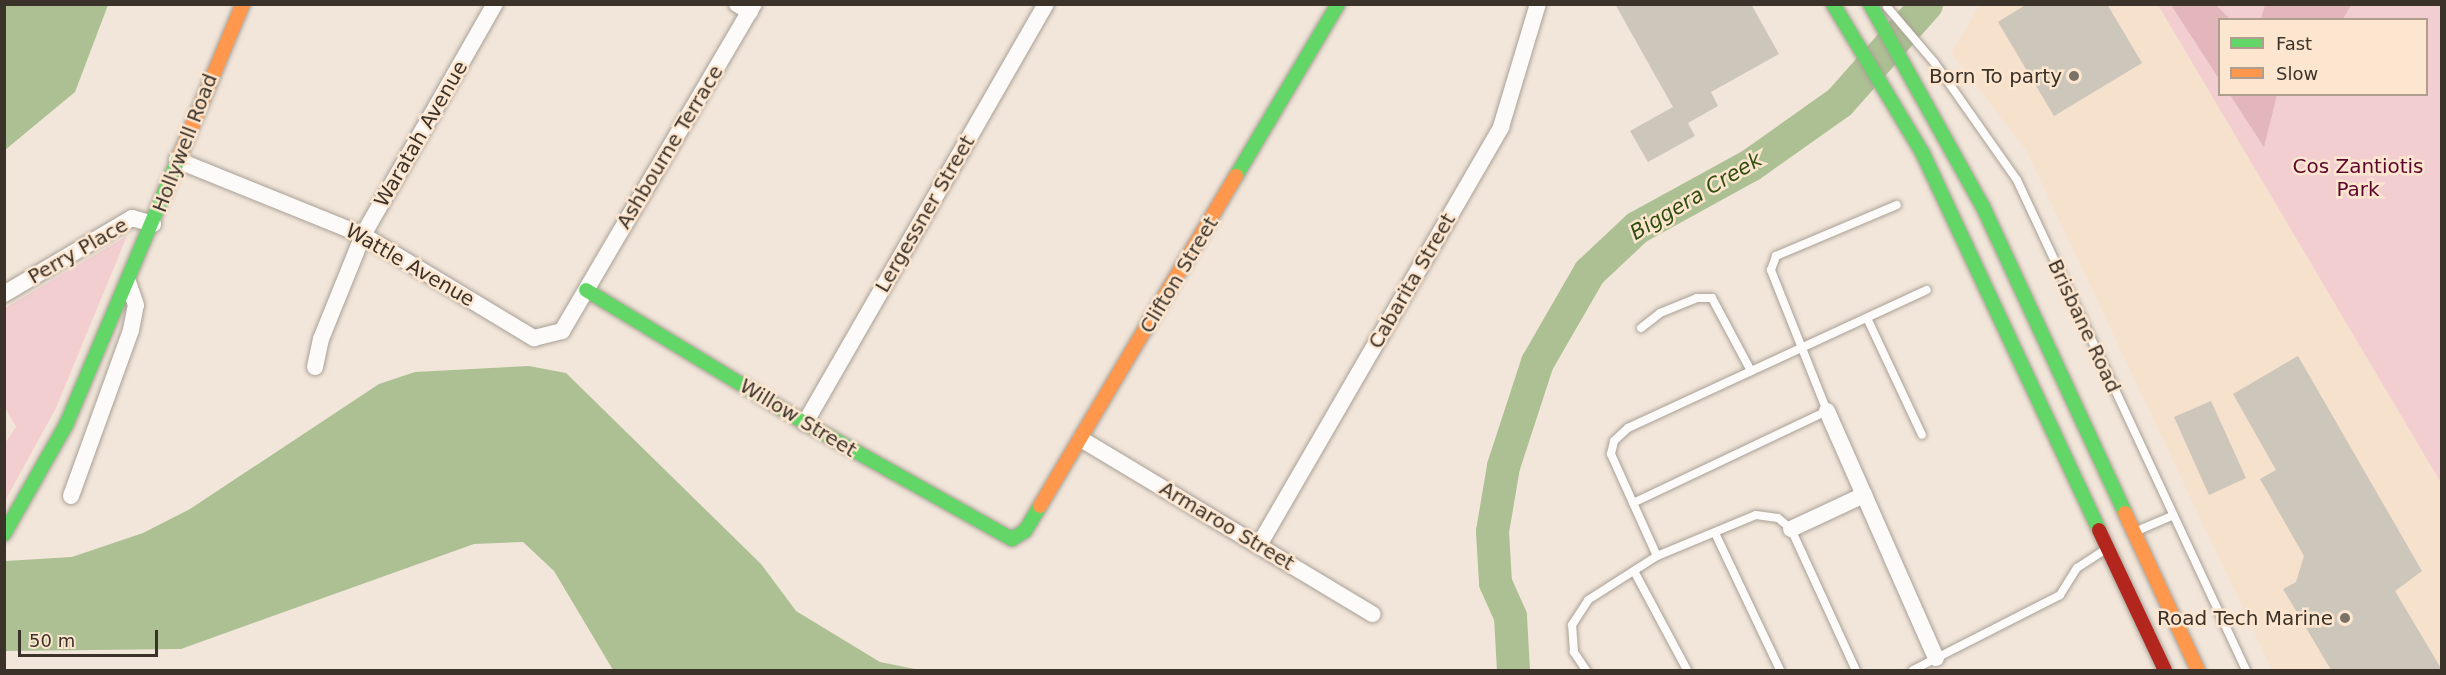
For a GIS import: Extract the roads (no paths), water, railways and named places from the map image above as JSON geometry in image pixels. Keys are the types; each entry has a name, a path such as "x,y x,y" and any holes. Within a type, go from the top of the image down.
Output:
{"main road":[{"name":"Hollywell Road","path":"4,534 50,459 153,224 177,160 243,4"},
{"name":"Clifton Street","path":"1012,539 1025,531 1082,439 1338,4"},
{"path":"1833,4 1890,93 2113,545 2164,670"},
{"name":"Brisbane Road","path":"1875,5 1983,207 2130,535 2198,670"},
{"name":"Willow Street","path":"586,290 805,423 1012,539"}],"street":[{"name":"Waratah Avenue","path":"315,367 321,339 363,234 495,4"},
{"name":"Lergessner Street","path":"805,423 1046,4"},
{"name":"Cabarita Street","path":"1259,545 1501,127 1538,4"},
{"name":"Ashbourne Terrace","path":"586,290 747,7"},
{"name":"Wattle Avenue","path":"177,160 363,234 534,338 562,331 586,290"},
{"name":"Perry Place","path":"4,294 132,218 153,224"},
{"path":"71,496 131,330 136,305 128,282"},
{"path":"1827,411 1936,658"},
{"name":"Armaroo Street","path":"1082,439 1372,614"},
{"path":"1791,529 1864,495"}],"lane":[{"name":"Brisbane Road","path":"1875,5 1934,62 2017,180 2172,516 2246,670"},
{"path":"1633,503 1827,411 1771,270 1776,256 1897,205"},
{"path":"1657,556 1611,454 1614,441 1628,428 1927,290"},
{"path":"1641,328 1660,313 1697,298 1712,298 1751,371"},
{"path":"1867,318 1922,435"},
{"path":"1586,670 1574,652 1572,625 1588,600 1657,556 1756,515 1778,518 1791,529 1856,670"},
{"path":"2130,535 2172,516"},
{"path":"1714,533 1780,670"},
{"path":"1913,670 2060,595 2077,568 2113,545"},
{"path":"1634,571 1687,670"}],"waterway":[{"name":"Biggera Creek","path":"1513,670 1510,616 1495,582 1492,531 1503,466 1537,362 1589,272 1637,227 1750,165 1839,102 1926,4"}],"place":[{"name":"Born To party","path":"2074,76"},
{"name":"Road Tech Marine","path":"2345,618"}],"park label":[{"name":"Cos Zantiotis Park","path":"2358,178"}]}
